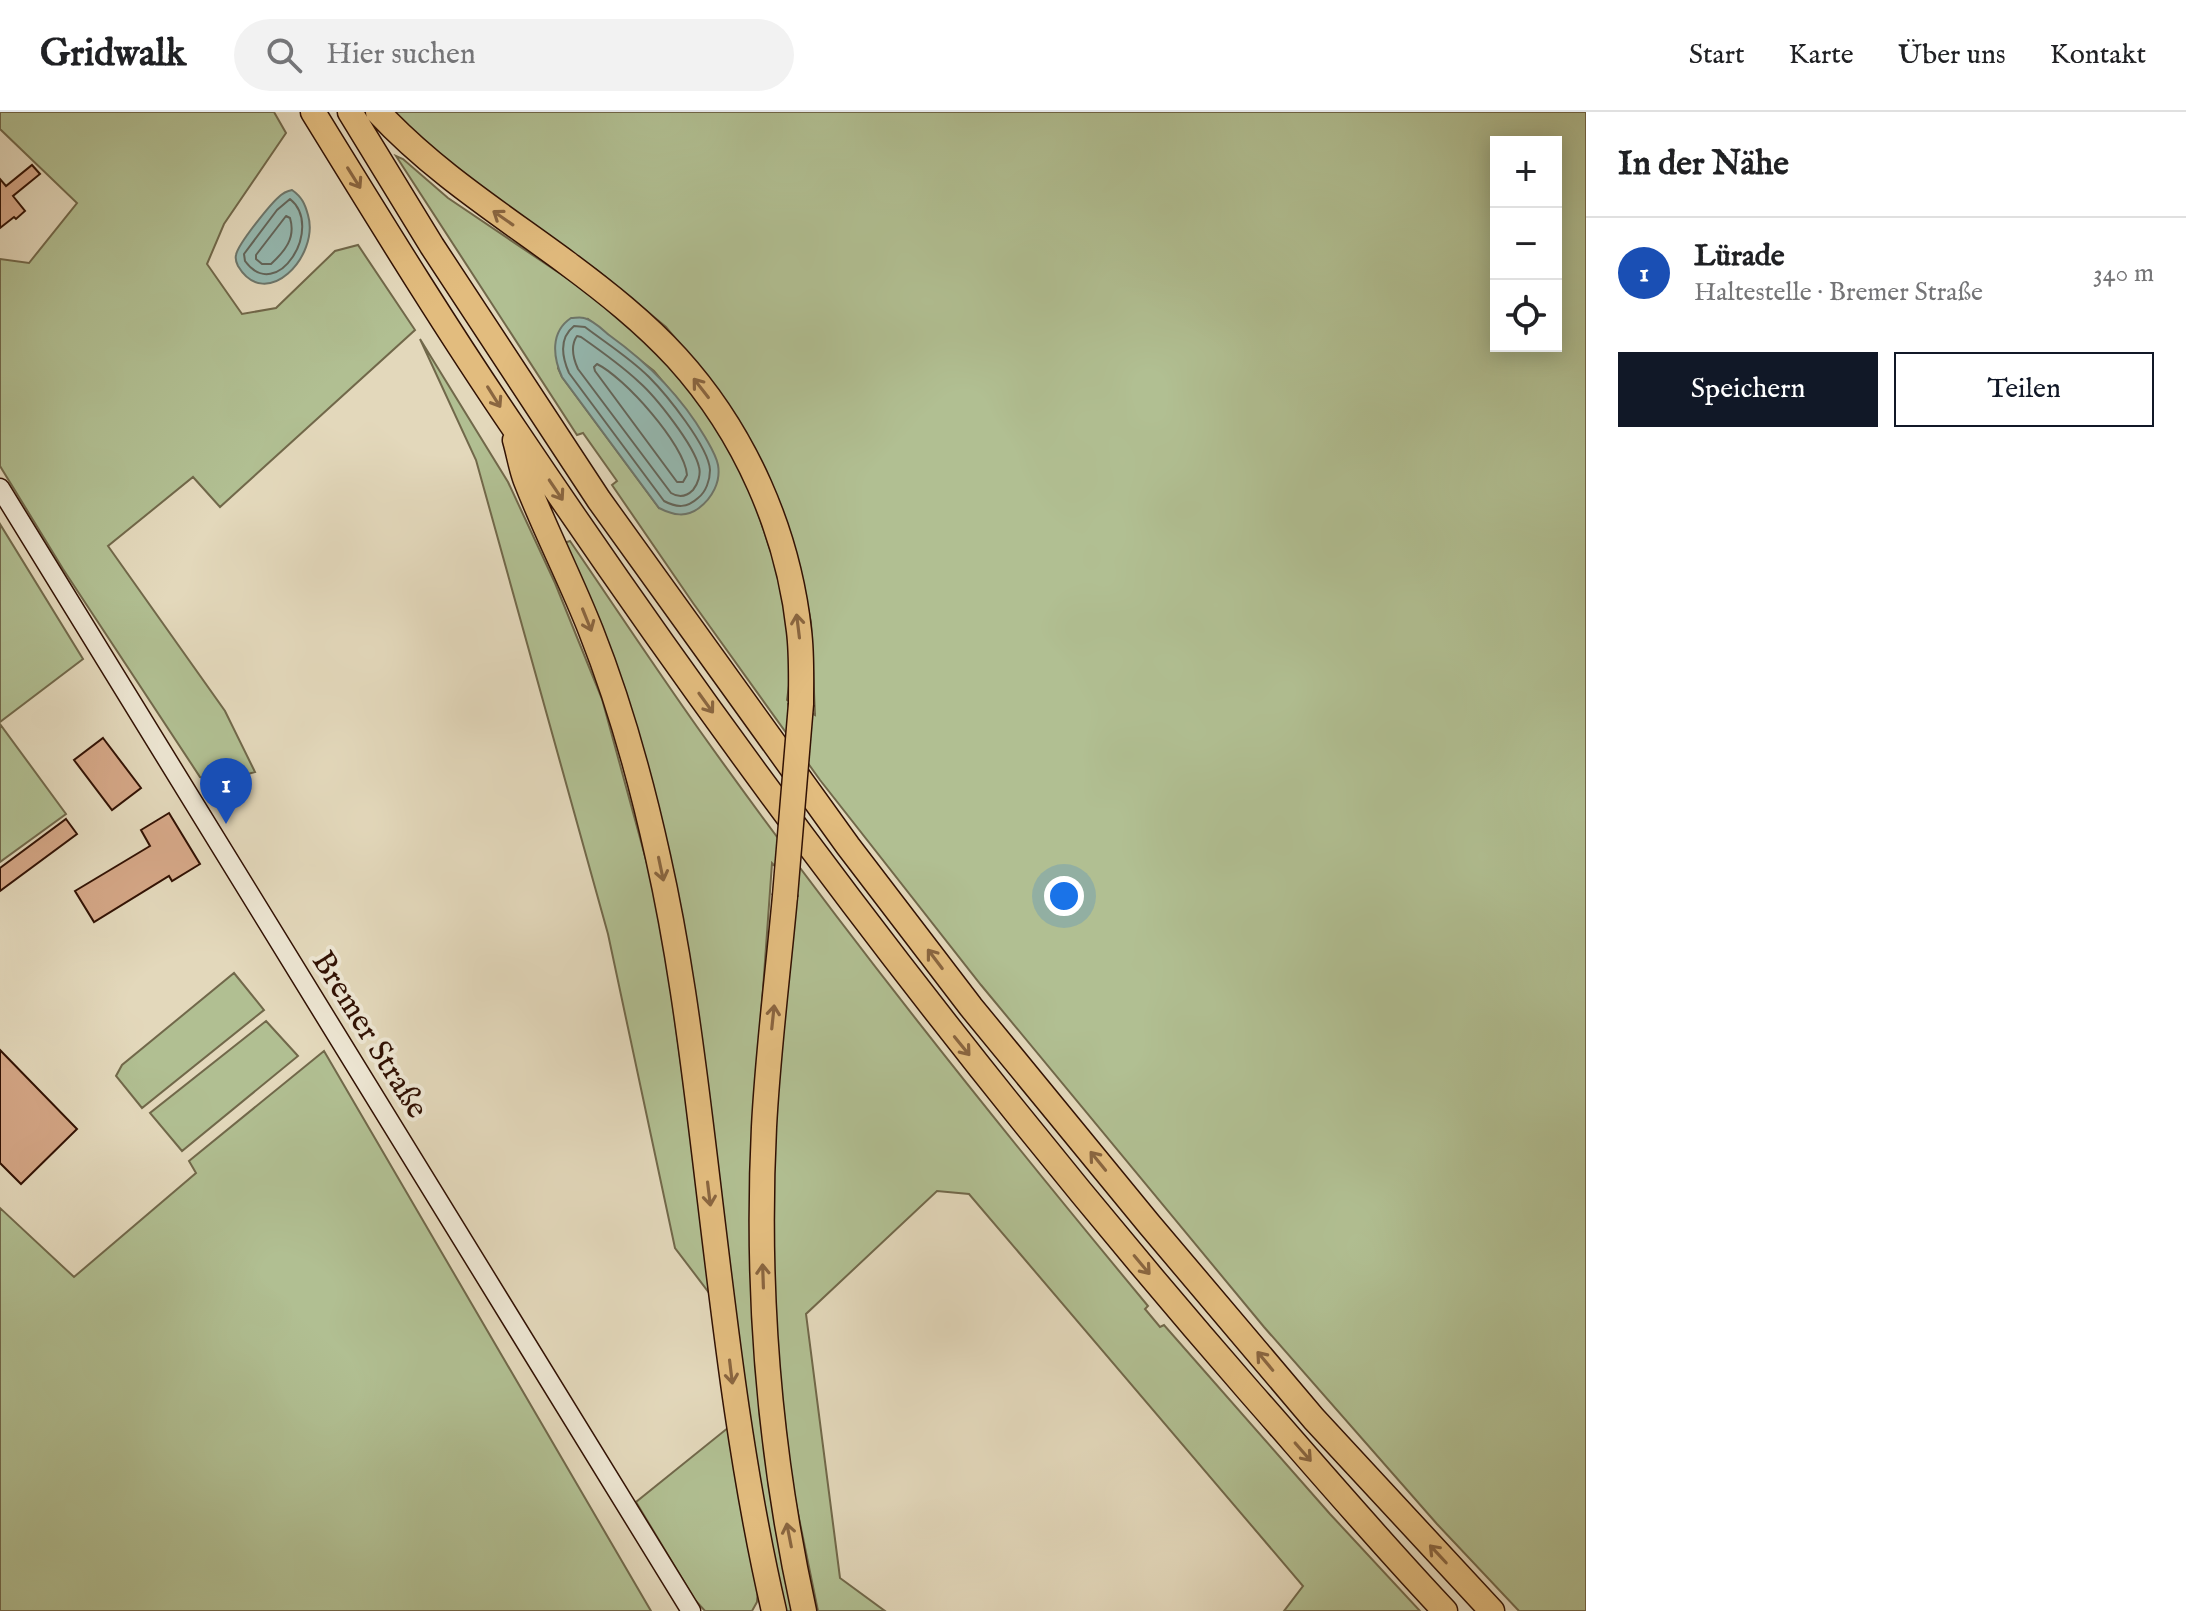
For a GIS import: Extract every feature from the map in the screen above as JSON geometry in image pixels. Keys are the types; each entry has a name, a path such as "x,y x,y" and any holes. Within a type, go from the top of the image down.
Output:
{"highway":[{"path":"313,112 512,426 618,581 787,815 939,1017 1178,1309 1445,1611"},
{"path":"350,112 440,259 599,500 848,846 971,1007 1159,1236 1314,1419 1492,1611"},
{"path":"378,112 419,153 458,185 567,263 630,313 677,359 713,403 753,472 782,545 799,631 801,704 764,1125 761,1232 771,1412 782,1500 804,1611"},
{"path":"512,426 524,478 608,676 636,767 659,859 691,1051 733,1392 769,1606"}],"main road":[{"name":"Bremer Straße","path":"0,488 691,1611"}],"green space":[{"path":"0,112 274,112 286,133 224,224 207,264 242,314 276,308 335,251 358,245 415,330 220,507 193,477 108,546 225,711 255,772 220,782 200,777 63,569 0,466 0,259 29,263 77,203 0,129"},
{"path":"387,112 1586,112 1586,1611 1519,1611 1437,1524 1264,1327 981,985 820,780 693,603 612,485 617,481 583,433 577,435 396,156 448,198 583,289 630,326 700,403 728,445 754,501 775,564 785,610 791,671 787,700 815,715 811,622 798,560 720,393 666,327 597,270 510,216","holes":["588,319 654,371 681,403 712,451 718,467 717,482 659,508 558,368"]},
{"path":"420,339 508,482 555,583 602,699 660,911 713,1298 675,1248 608,934 476,460"},
{"path":"0,524 83,659 0,722"},
{"path":"570,541 700,731 808,878 975,1094 1148,1306 1145,1309 1160,1327 1164,1325 1420,1611 1284,1611 1303,1586 969,1194 937,1191 806,1314 840,1578 885,1611 818,1611 792,1484 776,1343 773,1226 775,1117 797,890 772,863 755,1101 796,1611 783,1611 760,1501 692,985 564,543"},
{"path":"0,724 66,814 0,862"},
{"path":"234,973 264,1010 142,1108 116,1076 122,1065"},
{"path":"266,1021 298,1056 182,1151 150,1113"},
{"path":"324,1051 651,1611 0,1611 0,1208 74,1277 196,1173 189,1161"},
{"path":"729,1427 758,1588 757,1602 752,1611 705,1611 695,1600 636,1502"}],"water":[{"path":"292,190 303,201 308,215 310,231 306,247 299,262 288,274 262,284 250,279 238,266 236,256 248,233 270,206"},
{"path":"571,318 591,321 637,357 663,381 696,422 714,454 719,471 714,489 699,508 679,514 659,508 562,377 555,345 559,330"}],"building":[{"path":"32,165 40,174 13,196 25,211 0,228 0,179 6,186"},
{"path":"103,738 141,788 112,810 74,760"},
{"path":"169,813 200,864 172,881 169,876 94,922 75,891 150,846 141,830"},
{"path":"66,819 77,834 0,891 0,868"},
{"path":"0,1050 77,1129 21,1184 0,1163"}],"place":[{"name":"Lürade","path":"226,824"}]}
